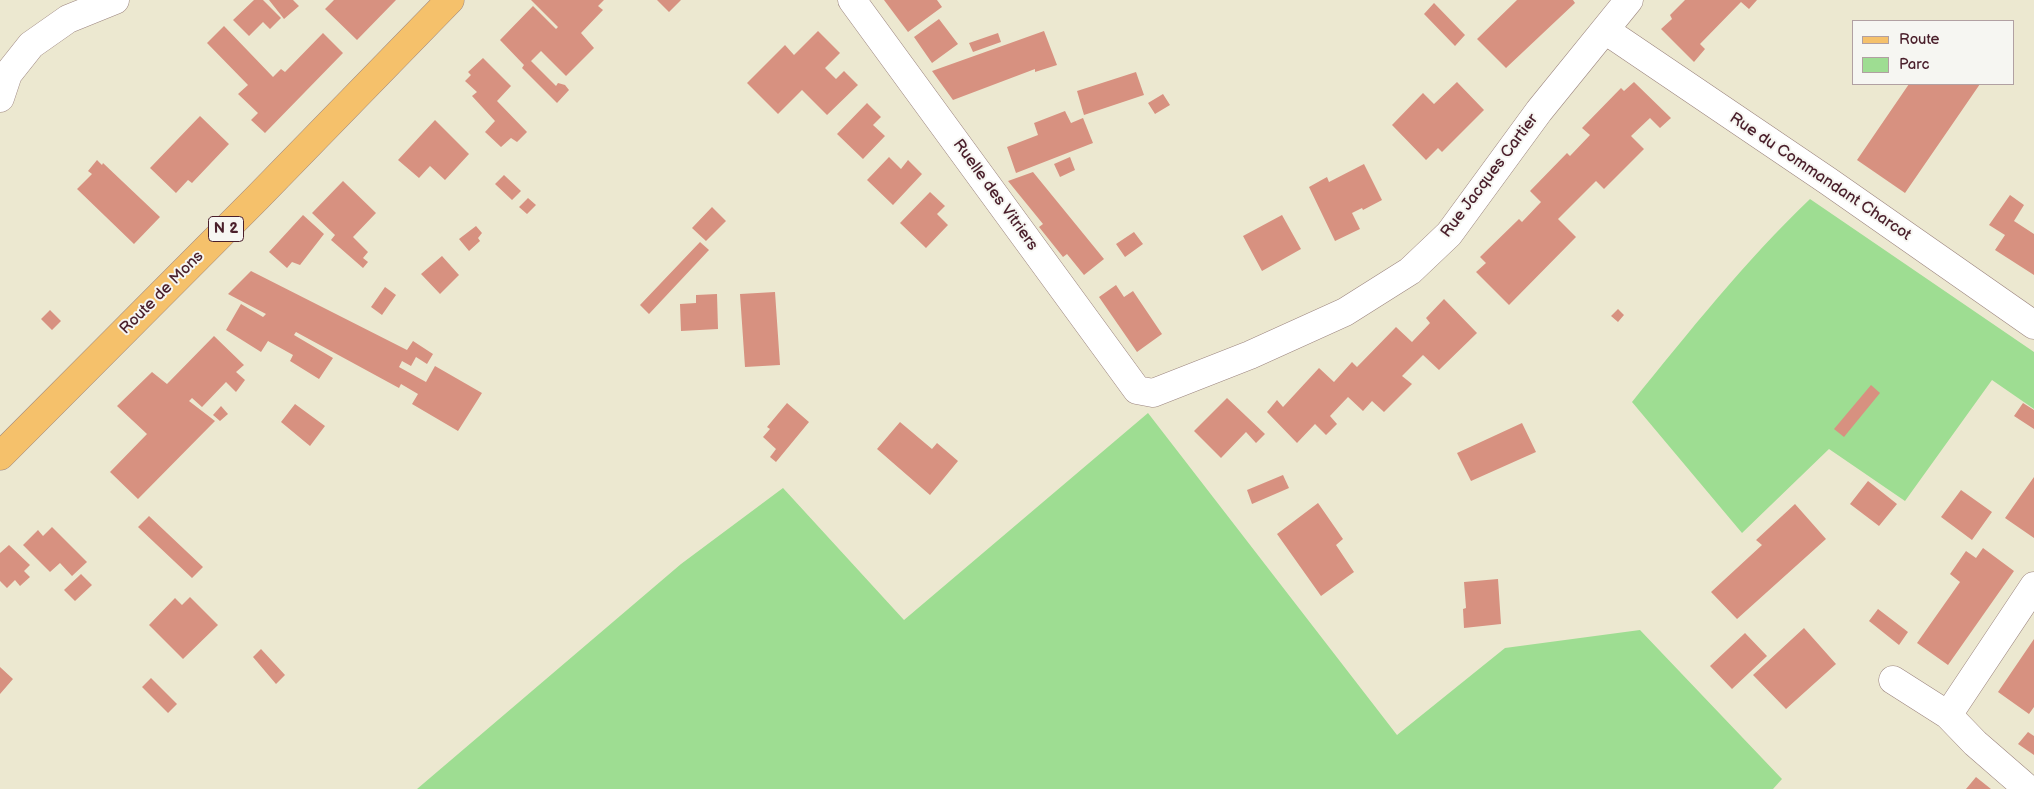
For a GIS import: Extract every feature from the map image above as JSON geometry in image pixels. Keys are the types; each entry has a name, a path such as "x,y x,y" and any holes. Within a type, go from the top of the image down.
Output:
{"main road":[{"name":"Route de Mons","path":"0,456 257,198 450,0"}],"street":[{"path":"0,98 8,74 31,45 68,19 115,0"},
{"name":"Ruelle des Vitriers","path":"852,0 1138,390"},
{"name":"Rue Jacques Cartier","path":"1138,390 1153,393 1250,355 1346,312 1410,271 1448,234 1539,111 1629,0"},
{"name":"Rue du Commandant Charcot","path":"1605,30 1828,181 2034,325"},
{"path":"1948,716 2034,586"},
{"path":"1892,680 1948,716 1975,743 2028,789"}],"green space":[{"path":"1810,199 2034,352 2034,409 1992,380 1905,501 1829,449 1742,533 1632,402 1740,272"},
{"path":"1148,413 1397,735 1505,648 1640,630 1782,779 1773,789 417,789 681,564 783,488 904,620"}],"building":[{"path":"254,0 263,0 281,18 270,29 263,22 249,36 233,20"},
{"path":"269,0 293,0 299,6 284,19"},
{"path":"334,0 396,0 357,40 325,9"},
{"path":"531,0 604,0 598,6 603,10 581,33 594,48 566,76 541,51 531,61 556,86 558,83 565,85 569,90 557,103 522,68 524,65 500,40 533,6 556,29 558,27"},
{"path":"657,0 681,0 669,12"},
{"path":"884,0 937,0 942,7 908,32"},
{"path":"1517,0 1573,0 1575,3 1506,68 1477,39"},
{"path":"1685,0 1757,0 1749,9 1741,2 1700,44 1705,49 1694,62 1661,29 1672,19 1670,15"},
{"path":"1434,3 1465,35 1455,46 1424,14"},
{"path":"939,19 958,44 932,63 914,37"},
{"path":"224,26 273,77 281,69 285,72 323,33 343,53 265,133 251,120 258,113 238,94 248,85 207,43"},
{"path":"818,31 840,53 825,68 836,79 844,71 858,85 827,115 802,90 778,114 747,83 785,45 794,55"},
{"path":"1044,31 1057,65 1035,72 1035,69 953,100 932,71"},
{"path":"998,33 1001,42 973,52 969,43"},
{"path":"483,58 511,86 497,101 527,132 517,142 511,138 501,147 485,132 495,121 472,96 477,92 465,81 471,75 468,72"},
{"path":"1136,72 1144,95 1084,115 1077,91"},
{"path":"1457,82 1484,110 1442,152 1438,148 1426,160 1392,125 1423,93 1434,104"},
{"path":"1634,82 1671,118 1660,128 1650,118 1631,136 1644,149 1604,189 1596,181 1558,219 1576,237 1509,305 1476,272 1486,263 1480,257 1519,219 1522,222 1541,202 1530,191 1567,153 1570,156 1590,135 1582,128 1621,88 1624,91"},
{"path":"1908,85 1979,85 1905,193 1857,160"},
{"path":"1163,94 1170,105 1155,114 1148,103"},
{"path":"867,103 881,117 873,125 885,136 863,159 837,134"},
{"path":"1065,111 1071,123 1083,118 1093,143 1016,173 1007,147 1038,135 1034,123"},
{"path":"200,116 229,144 192,183 188,180 176,193 150,168"},
{"path":"435,120 469,154 445,180 430,166 419,178 398,160"},
{"path":"889,157 901,169 908,160 922,174 893,205 867,180"},
{"path":"1070,157 1075,170 1060,177 1054,164"},
{"path":"97,160 102,165 103,163 160,217 134,244 77,189 92,174 88,171"},
{"path":"1364,164 1382,200 1363,210 1362,208 1352,213 1360,229 1335,241 1309,187 1327,177 1329,182"},
{"path":"1033,172 1104,259 1084,275 1067,254 1063,257 1039,227 1043,224 1008,181"},
{"path":"504,175 521,191 512,200 495,184"},
{"path":"343,181 376,213 353,237 368,252 363,258 368,262 363,268 331,240 335,235 312,213"},
{"path":"930,192 945,206 937,214 948,225 926,248 900,223"},
{"path":"2010,195 2024,205 2014,221 2034,234 2034,275 1995,250 2005,235 1989,225"},
{"path":"528,198 536,205 527,214 519,207"},
{"path":"712,207 726,221 706,241 692,228"},
{"path":"303,215 324,234 300,265 292,262 287,268 269,252"},
{"path":"1282,215 1301,249 1262,271 1243,236"},
{"path":"476,226 482,233 478,238 480,241 469,251 459,239"},
{"path":"1134,232 1143,244 1125,257 1116,244"},
{"path":"700,242 709,250 649,314 640,305"},
{"path":"442,256 459,275 440,294 421,274"},
{"path":"251,271 407,350 413,341 433,354 427,364 416,357 411,366 402,361 399,367 426,382 435,366 482,393 458,431 412,404 418,394 401,384 399,388 296,332 294,335 333,358 319,379 290,361 293,355 268,341 261,352 226,330 241,304 263,317 266,314 228,294"},
{"path":"1116,285 1124,297 1133,291 1162,334 1137,352 1099,297"},
{"path":"385,287 396,295 382,315 371,307"},
{"path":"775,292 780,365 745,367 740,294"},
{"path":"717,294 718,329 681,331 680,304 696,303 696,295"},
{"path":"1444,299 1477,333 1439,370 1423,355 1402,376 1412,384 1384,412 1372,401 1363,411 1348,397 1330,416 1337,424 1326,435 1315,424 1297,443 1267,412 1277,400 1283,407 1319,368 1334,382 1352,362 1357,367 1396,327 1412,342 1430,323 1426,318"},
{"path":"1618,309 1624,315 1618,322 1611,316"},
{"path":"50,310 61,321 52,330 41,319"},
{"path":"214,336 244,365 236,372 245,380 236,392 226,382 202,407 192,398 189,401 215,421 138,499 110,472 147,434 117,406 152,372 167,384"},
{"path":"1871,385 1880,393 1844,437 1834,429"},
{"path":"1227,398 1265,434 1256,443 1246,432 1221,458 1194,431"},
{"path":"787,403 809,422 776,462 770,457 776,449 763,437 770,429 767,427"},
{"path":"2023,403 2034,410 2034,429 2014,416"},
{"path":"295,404 325,426 310,446 281,422"},
{"path":"221,406 228,414 220,421 213,415"},
{"path":"900,422 932,449 937,443 958,461 930,495 877,449"},
{"path":"1522,423 1536,452 1471,481 1457,453"},
{"path":"1283,475 1289,488 1252,504 1247,490"},
{"path":"2034,477 2034,538 2005,518"},
{"path":"1868,481 1897,504 1879,526 1850,504"},
{"path":"1961,490 1992,512 1972,540 1941,517"},
{"path":"1318,503 1343,539 1336,545 1354,572 1321,596 1277,534"},
{"path":"1795,504 1826,539 1737,619 1711,592 1762,545 1756,540"},
{"path":"149,516 203,567 192,578 138,527"},
{"path":"52,527 87,562 72,576 60,563 50,572 23,545 38,530 43,536"},
{"path":"9,545 30,565 24,571 30,577 20,586 15,580 7,588 0,581 0,553"},
{"path":"1983,548 2014,571 1948,665 1917,643 1960,582 1950,574 1966,551 1976,558"},
{"path":"81,574 92,585 75,601 64,590"},
{"path":"1498,579 1501,624 1464,628 1463,609 1466,608 1464,582"},
{"path":"190,597 218,625 183,659 149,625 175,598 182,605"},
{"path":"1878,609 1908,632 1899,645 1869,621"},
{"path":"1804,628 1836,664 1786,709 1753,675"},
{"path":"1745,633 1767,656 1732,689 1710,666"},
{"path":"2034,639 2034,707 2029,714 1998,692"},
{"path":"261,649 285,675 276,684 253,657"},
{"path":"0,667 13,679 0,694"},
{"path":"151,678 177,704 168,713 142,687"},
{"path":"2028,732 2034,736 2034,755 2018,744"},
{"path":"1976,777 1991,789 1966,789"}]}
